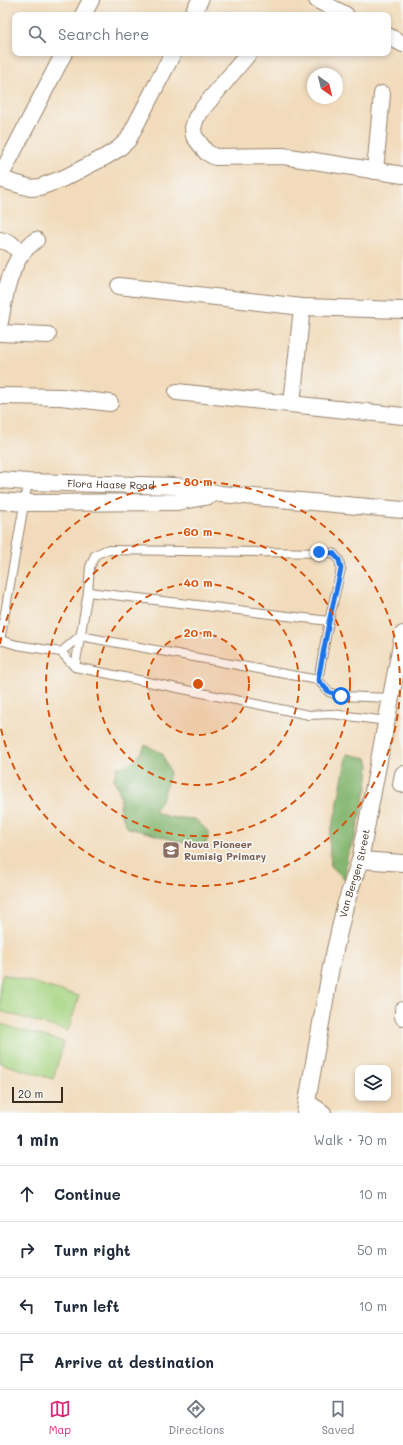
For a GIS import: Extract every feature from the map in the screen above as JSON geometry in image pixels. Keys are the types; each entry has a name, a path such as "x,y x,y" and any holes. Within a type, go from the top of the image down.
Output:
{"street":[{"path":"85,12 91,0"},
{"path":"194,12 200,0"},
{"path":"317,0 340,12"},
{"path":"391,38 403,44"},
{"path":"62,56 0,178 31,188 40,187 64,178 118,149 128,140 171,56"},
{"path":"247,56 196,118 193,128 194,136 206,152 215,157 283,156 403,175"},
{"path":"375,170 382,94"},
{"path":"0,240 10,243 22,253"},
{"path":"0,322 7,286 22,253 36,240"},
{"path":"119,286 302,307 403,310"},
{"path":"292,404 302,307"},
{"path":"0,333 48,335"},
{"path":"177,392 403,416"},
{"path":"0,396 61,397 110,402"},
{"name":"Flora Haase Road","path":"0,480 176,486 221,494 403,510"},
{"name":"Flora Haase Road","path":"0,501 26,503 177,502 221,494"},
{"name":"Van Bergen Street","path":"306,1108 331,967 343,914 360,860 403,634"},
{"path":"360,860 403,863"},
{"path":"403,1010 403,1017"},
{"path":"306,1108 322,1113"}],"lane":[{"path":"28,482 26,503 0,640 17,645 61,652 75,667 309,715 332,714 387,721"},
{"path":"75,667 88,592 90,567 95,555 106,550 333,553 339,560 341,569 318,680"},
{"path":"88,592 329,622"},
{"path":"61,652 80,636"},
{"path":"80,636 318,680 329,692 341,696 391,698"}],"green space":[{"path":"145,745 162,753 170,772 163,797 154,811 168,817 195,819 210,833 204,848 128,828 120,813 121,796 114,779 117,767 135,760"},
{"path":"347,754 367,758 369,766 367,786 355,837 347,856 345,879 331,866 329,838 336,812"},
{"path":"3,974 79,996 68,1031 0,1011 0,984"},
{"path":"0,1024 64,1042 53,1079 0,1063"}],"place":[{"name":"Nova Pioneer Rumisig Primary","path":"171,850"}],"route":[{"path":"319,552 333,553 339,560 341,569 318,680 329,692 341,696"}]}
